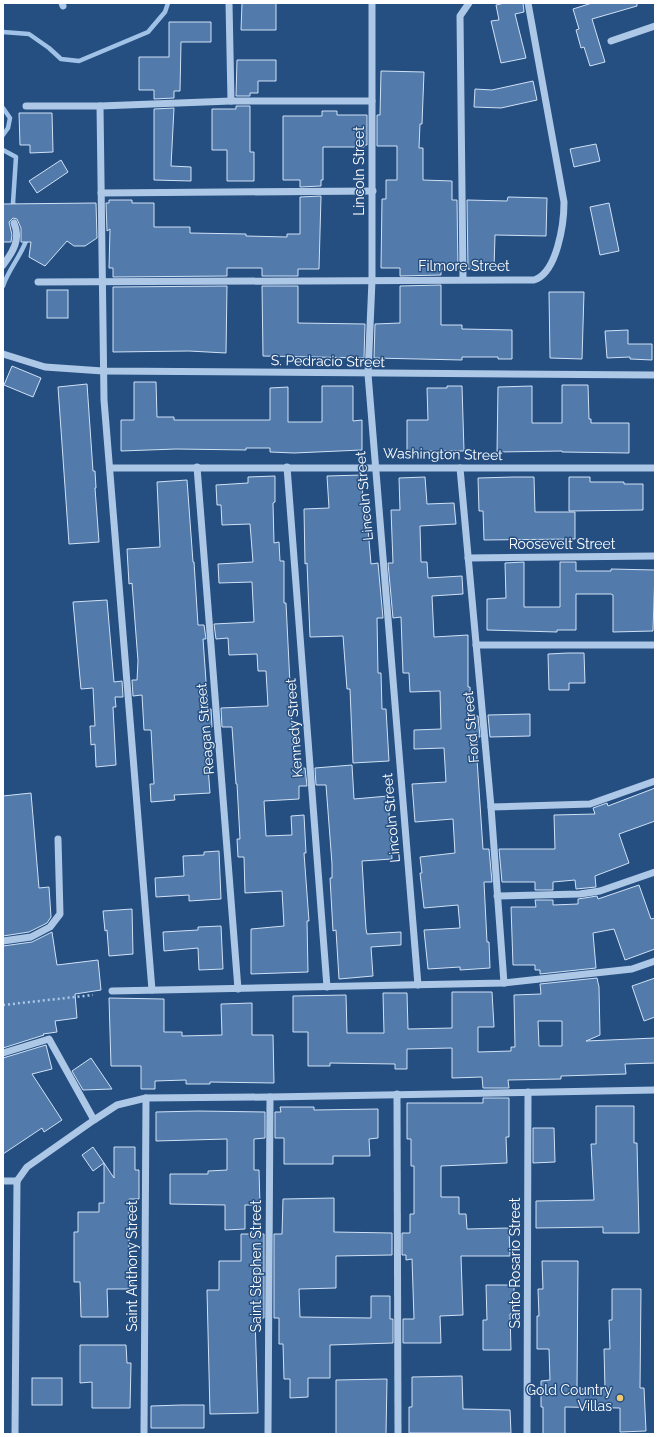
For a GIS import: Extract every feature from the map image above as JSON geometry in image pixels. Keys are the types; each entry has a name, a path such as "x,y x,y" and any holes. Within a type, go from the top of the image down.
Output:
{"street":[{"path":"229,3 231,101"},
{"name":"Lincoln Street","path":"372,3 373,191 372,280 368,374 418,985"},
{"path":"463,279 460,16 469,3"},
{"name":"Filmore Street","path":"38,282 103,280 534,280 541,278 550,268 564,221 564,202 528,3"},
{"path":"611,41 655,26"},
{"path":"26,106 100,106 231,101 372,101"},
{"path":"100,106 103,371 152,990"},
{"path":"101,193 373,191"},
{"path":"3,265 16,244 17,232 14,222"},
{"name":"S. Pedracio Street","path":"3,354 45,367 103,371 655,375"},
{"name":"Washington Street","path":"110,468 375,466 460,468 655,468"},
{"name":"Reagan Street","path":"197,467 238,989"},
{"name":"Kennedy Street","path":"287,467 327,987"},
{"name":"Ford Street","path":"460,468 491,807 504,983"},
{"name":"Roosevelt Street","path":"468,558 655,556"},
{"path":"476,645 655,645"},
{"path":"491,807 590,804 655,781"},
{"path":"3,941 31,937 50,928 60,914 58,838"},
{"path":"497,896 580,894 600,891 655,872"},
{"path":"112,991 504,983 632,969 655,960"},
{"path":"3,1053 49,1039 94,1120"},
{"path":"15,1434 17,1181 27,1167 117,1105 146,1098 655,1090"},
{"name":"Santo Rosario Street","path":"527,1434 528,1092"},
{"path":"397,1094 398,1434"},
{"name":"Saint Stephen Street","path":"268,1434 270,1097"},
{"name":"Saint Anthony Street","path":"144,1434 146,1098"},
{"path":"3,1181 17,1181"}],"path":[{"path":"3,1006 93,995"}],"building":[{"path":"242,3 276,3 276,30 241,30"},
{"path":"505,3 523,3 524,12 515,14 526,58 501,63 491,21 499,20 496,5"},
{"path":"592,3 637,3 637,6 592,19 605,62 590,66 584,47 581,48 576,30 579,29 573,9"},
{"path":"169,22 211,22 211,42 181,42 180,91 174,91 174,98 154,99 154,90 139,90 139,57 169,57"},
{"path":"237,60 276,60 276,81 258,81 258,93 250,93 250,96 236,96"},
{"path":"381,71 424,72 422,124 420,124 419,148 423,148 423,180 452,181 452,200 457,200 458,269 441,269 441,275 400,276 400,268 381,268 382,199 386,199 386,180 397,180 397,146 377,146 377,115 380,115"},
{"path":"533,81 537,100 501,108 474,107 475,89 492,90"},
{"path":"236,106 250,106 250,152 254,152 254,181 227,181 227,150 212,150 212,109 236,109"},
{"path":"174,108 171,166 191,167 191,181 154,180 154,109"},
{"path":"322,111 337,111 337,115 367,115 367,145 364,145 364,147 323,147 323,180 321,180 321,186 300,187 300,180 283,180 283,116 322,116"},
{"path":"19,113 52,113 53,152 30,153 30,145 20,145"},
{"path":"596,144 600,161 574,167 570,149"},
{"path":"61,160 68,172 37,193 29,181"},
{"path":"321,196 319,269 298,269 298,276 262,276 262,268 227,268 227,276 113,277 113,268 109,268 110,229 107,231 106,203 109,203 109,200 132,200 132,203 154,203 154,227 190,227 190,233 246,234 246,236 287,237 287,234 300,234 300,197"},
{"path":"508,197 547,198 546,236 495,235 494,269 468,269 467,200 507,201"},
{"path":"96,203 97,238 85,246 74,246 67,241 45,266 29,257 31,242 21,242 21,228 17,219 13,218 9,222 12,235 11,242 3,242 3,204"},
{"path":"609,203 619,251 600,255 590,207"},
{"path":"441,285 441,325 462,325 462,329 512,330 512,359 498,359 498,357 462,357 462,360 374,358 375,324 400,323 400,286"},
{"path":"227,286 226,353 189,351 113,352 113,287"},
{"path":"262,286 298,286 298,323 365,324 364,358 263,356"},
{"path":"47,290 68,290 68,318 47,318"},
{"path":"549,292 584,292 582,359 550,358"},
{"path":"628,330 628,344 652,344 652,360 630,359 630,357 607,358 605,331"},
{"path":"12,366 41,378 33,397 4,385"},
{"path":"134,382 156,382 157,417 174,417 174,420 270,420 270,388 288,387 288,422 322,422 322,386 353,386 353,421 362,420 362,450 294,453 270,452 270,448 246,448 246,450 176,449 121,451 121,420 134,420"},
{"path":"87,384 93,471 95,471 99,542 69,544 58,387"},
{"path":"562,385 588,385 589,419 591,419 591,423 629,423 629,453 562,451 497,452 498,387 532,386 532,423 562,423"},
{"path":"447,386 462,386 464,451 427,451 427,454 407,454 407,420 428,420 427,388 447,388"},
{"path":"362,475 363,506 366,505 371,564 378,563 383,618 377,618 378,673 381,673 382,709 386,709 389,761 353,763 350,689 347,689 343,636 310,637 307,563 305,564 304,509 329,508 327,476"},
{"path":"275,476 275,502 273,503 274,543 279,542 280,561 284,561 284,603 286,603 293,745 295,745 296,769 305,768 307,786 299,786 299,799 264,801 266,836 292,835 291,816 304,815 306,853 304,853 309,921 307,921 308,972 251,974 251,929 284,926 282,891 245,893 244,857 238,857 237,839 240,839 232,727 222,727 221,708 268,706 266,671 258,671 257,654 229,655 228,638 216,639 214,624 254,622 252,582 219,583 218,564 253,562 250,524 222,525 221,505 217,505 216,485 248,483 248,477"},
{"path":"425,477 427,504 454,503 456,524 420,526 421,562 427,562 428,578 462,576 463,594 432,596 434,637 468,635 468,687 470,687 471,716 478,716 480,737 477,737 477,759 483,849 489,849 492,882 484,882 490,968 460,970 460,967 428,969 424,930 460,928 458,905 424,908 420,873 422,873 420,857 455,853 453,819 415,822 412,784 446,782 444,748 414,749 414,730 441,729 440,691 410,692 409,673 403,673 401,617 393,618 388,563 393,563 391,510 400,510 399,478"},
{"path":"534,477 535,512 575,512 575,539 484,540 483,511 479,511 478,478"},
{"path":"569,477 590,477 590,482 624,482 624,484 643,484 643,510 569,511"},
{"path":"187,480 198,625 204,625 206,639 203,639 208,709 211,709 212,727 205,728 210,793 174,795 175,800 151,802 150,784 154,784 151,730 144,730 142,695 133,696 132,680 137,680 138,661 132,583 129,584 127,549 160,547 157,482"},
{"path":"524,562 524,607 560,607 560,562 576,562 576,571 611,571 611,569 655,570 653,631 613,632 613,595 611,594 576,594 576,630 557,630 557,632 487,630 487,599 506,598 505,563"},
{"path":"107,600 114,682 122,681 123,697 115,697 116,707 113,707 116,765 96,767 95,744 91,745 90,726 95,726 93,688 81,689 73,602"},
{"path":"584,653 585,683 569,683 569,690 549,690 548,654"},
{"path":"530,714 530,736 490,737 488,715"},
{"path":"352,765 354,799 388,796 392,859 362,861 367,934 401,932 401,945 371,947 373,976 339,979 336,930 333,931 330,878 332,878 332,864 326,785 316,785 315,768"},
{"path":"655,788 655,821 619,834 629,863 595,876 596,887 576,889 575,880 553,882 553,890 535,890 535,882 502,882 499,849 555,849 554,815 595,814 593,808 607,803 608,806"},
{"path":"31,793 39,888 49,887 51,917 47,923 29,932 3,936 3,796"},
{"path":"219,851 221,899 189,901 189,895 156,897 155,878 184,876 183,856 204,855 204,852"},
{"path":"639,885 651,919 655,918 655,949 625,960 614,929 593,933 596,968 540,974 540,970 535,970 535,965 513,965 511,907 536,907 535,900 553,900 553,905 578,904 578,899 597,896 598,899"},
{"path":"132,909 133,954 109,956 107,930 105,931 103,911"},
{"path":"221,926 223,969 199,970 198,948 164,951 163,932 198,930 198,927"},
{"path":"52,932 57,965 98,960 101,990 75,994 77,1018 55,1021 57,1032 43,1034 44,1035 3,1048 3,946 32,942"},
{"path":"597,978 599,987 600,1035 586,1041 655,1038 655,1063 625,1064 626,1074 561,1076 561,1079 508,1080 509,1088 483,1088 482,1077 452,1078 452,1048 407,1049 407,1069 395,1069 395,1064 330,1063 330,1066 308,1066 308,1032 293,1032 293,996 346,995 347,1033 384,1033 383,993 407,993 408,1029 452,1028 452,992 492,992 494,1027 478,1027 478,1052 511,1051 511,1047 515,1047 514,995 541,994 540,984","holes":["538,1021 562,1021 562,1046 539,1046"]},
{"path":"655,978 655,1017 644,1021 632,986"},
{"path":"109,998 164,999 164,1032 182,1032 182,1036 222,1035 221,1004 252,1003 252,1035 273,1035 274,1083 210,1082 210,1084 186,1084 186,1080 155,1081 155,1089 141,1089 141,1066 111,1066"},
{"path":"46,1045 52,1069 32,1074 62,1120 44,1132 42,1128 3,1154 3,1058"},
{"path":"91,1058 112,1089 83,1090 72,1071"},
{"path":"483,1098 509,1098 509,1137 506,1137 507,1163 441,1166 441,1197 459,1197 459,1214 466,1214 467,1229 509,1228 510,1256 461,1256 463,1315 440,1316 441,1343 403,1343 403,1319 414,1319 412,1259 406,1260 406,1255 402,1255 402,1233 410,1233 410,1214 414,1214 414,1166 411,1166 411,1139 407,1139 407,1103 483,1103"},
{"path":"596,1106 634,1106 634,1143 637,1143 639,1233 603,1233 603,1227 536,1228 536,1201 594,1200 591,1144 596,1144"},
{"path":"280,1107 314,1107 314,1110 378,1109 378,1138 369,1139 370,1156 333,1156 333,1164 284,1164 284,1138 275,1138 275,1112 281,1112"},
{"path":"156,1112 265,1112 265,1138 254,1139 254,1170 259,1170 260,1205 245,1205 245,1229 225,1230 225,1205 170,1204 170,1174 208,1174 208,1171 227,1170 227,1139 156,1141"},
{"path":"533,1128 554,1128 555,1162 533,1163"},
{"path":"93,1147 104,1163 93,1171 82,1155"},
{"path":"114,1147 135,1147 135,1170 139,1170 139,1199 129,1199 129,1277 133,1277 133,1289 107,1289 108,1317 81,1317 80,1282 74,1282 74,1232 78,1232 78,1212 99,1212 99,1203 104,1203 104,1163 114,1178"},
{"path":"334,1198 334,1232 392,1233 392,1255 336,1256 336,1288 299,1289 300,1317 371,1318 371,1296 390,1296 390,1319 393,1319 393,1343 330,1345 330,1378 308,1378 308,1397 290,1398 290,1379 284,1379 283,1344 279,1344 279,1318 274,1318 274,1234 282,1234 283,1199"},
{"path":"241,1234 264,1234 264,1318 255,1318 258,1413 210,1414 207,1290 219,1290 219,1261 241,1261"},
{"path":"542,1261 578,1261 577,1389 605,1389 604,1349 610,1349 609,1320 612,1320 612,1289 641,1289 640,1388 644,1388 646,1431 620,1432 620,1408 565,1407 565,1434 543,1434 541,1381 550,1380 549,1349 537,1349 537,1316 539,1316 538,1289 543,1289"},
{"path":"486,1285 514,1285 514,1314 510,1314 511,1350 483,1350 483,1320 487,1320"},
{"path":"80,1345 126,1345 127,1363 131,1363 130,1408 92,1408 92,1382 80,1383"},
{"path":"462,1376 463,1409 510,1410 511,1433 409,1433 409,1407 412,1407 412,1377"},
{"path":"32,1378 62,1378 62,1405 32,1405"},
{"path":"387,1379 386,1434 336,1434 336,1380"},
{"path":"204,1405 204,1428 151,1428 151,1406"}],"waterway":[{"path":"3,32 29,34 49,48 61,59 79,61 148,32 165,12 168,3"},
{"path":"3,108 10,118 8,128 3,135"},
{"path":"3,150 16,157 13,203 16,209"},
{"path":"3,286 27,238"}],"place":[{"name":"Gold Country Villas","path":"620,1398"}]}
